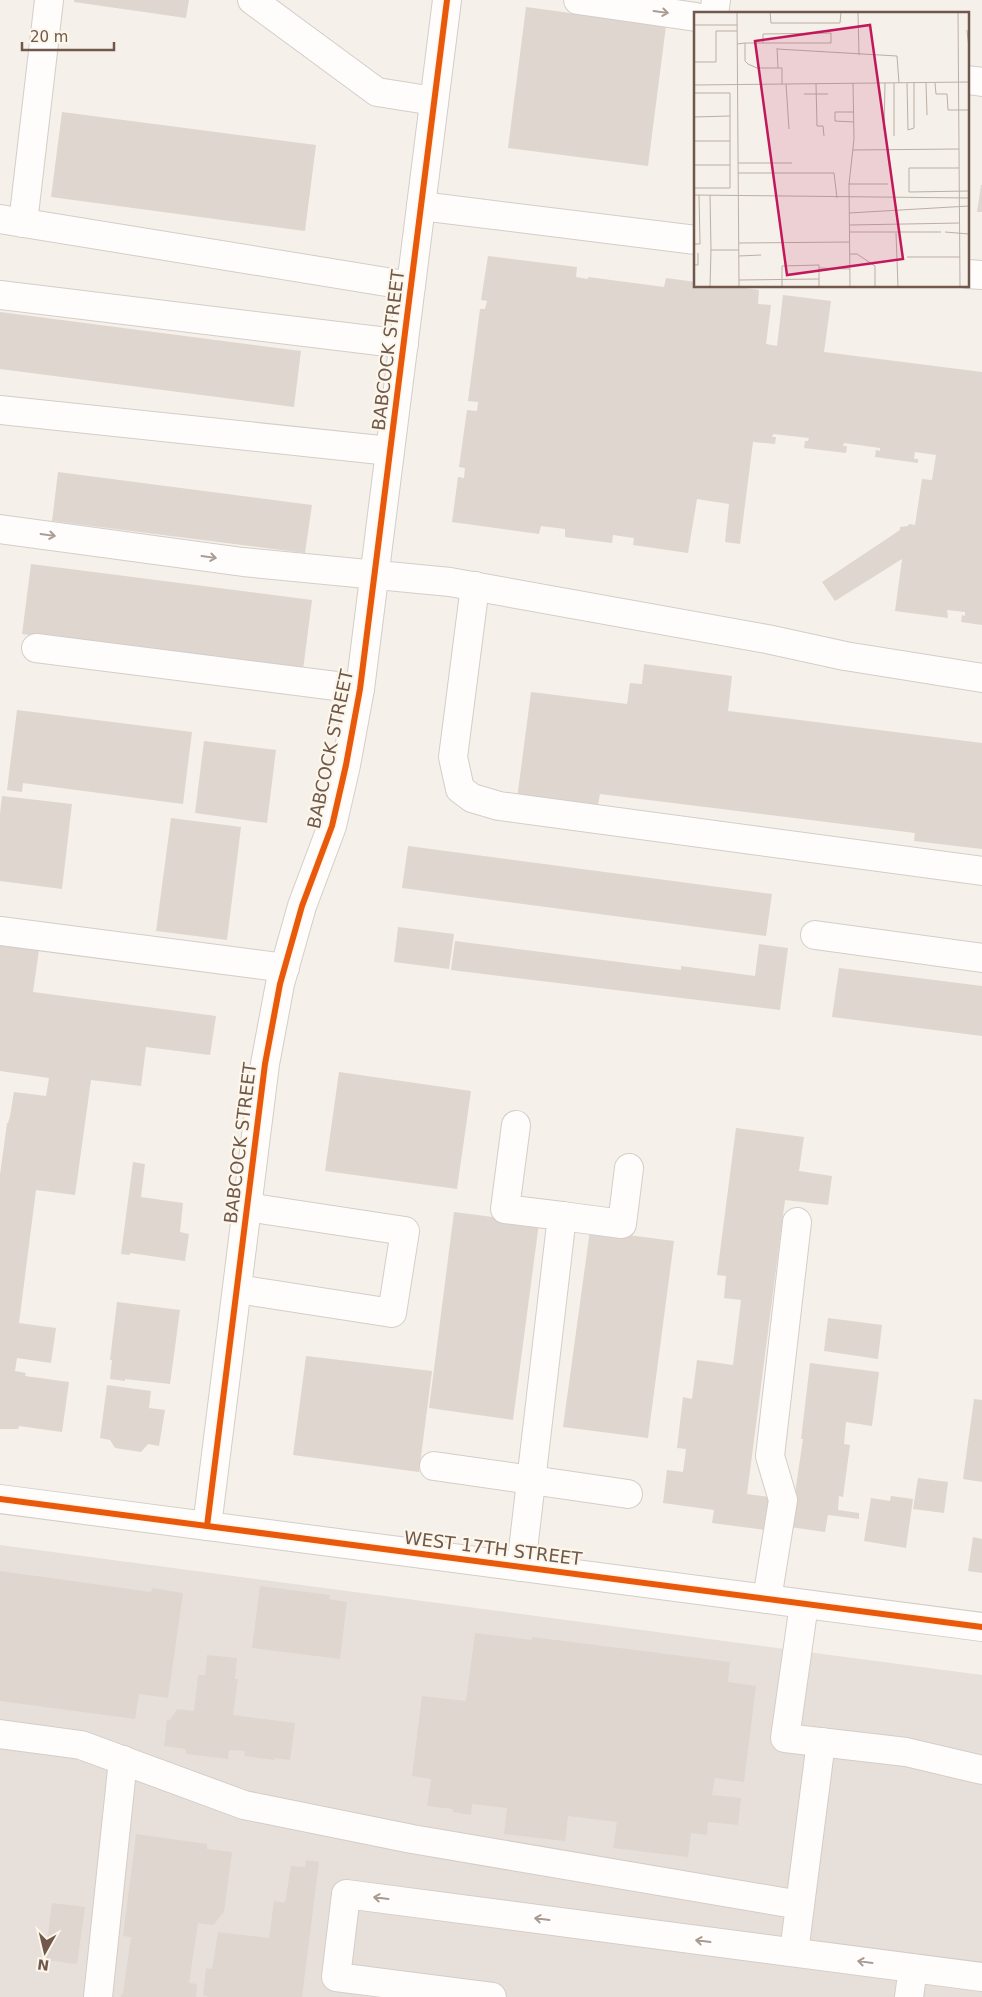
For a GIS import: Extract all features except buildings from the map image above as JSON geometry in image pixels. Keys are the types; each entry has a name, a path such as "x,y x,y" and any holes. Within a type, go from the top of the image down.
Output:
{"street":[{"path":"49,0 11,221 411,286"},
{"path":"252,0 377,92 434,102"},
{"name":"BABCOCK STREET","path":"207,1526 265,1064 285,968 302,906 332,826 360,689 447,0"},
{"path":"578,0 694,17"},
{"path":"421,206 694,240"},
{"path":"0,295 404,344"},
{"path":"0,410 390,451"},
{"path":"0,529 243,562 438,580 767,639 845,656 982,678"},
{"path":"475,586 453,757 460,789 472,798 499,806 982,870"},
{"path":"36,648 360,689"},
{"path":"0,931 285,968"},
{"path":"815,935 982,958"},
{"path":"516,1125 505,1209 622,1224 629,1168"},
{"path":"237,1289 392,1313 405,1231 247,1207"},
{"path":"521,1567 562,1216"},
{"path":"767,1599 783,1500 770,1456 797,1222"},
{"path":"434,1466 628,1494"},
{"name":"WEST 17TH STREET","path":"0,1499 982,1627"},
{"path":"804,1604 786,1738 906,1752 982,1770"},
{"path":"0,1734 81,1745 244,1805 412,1839 800,1905"},
{"path":"794,1952 821,1742"},
{"path":"98,1997 123,1760"},
{"path":"492,1997 336,1978 346,1894 982,1977"},
{"path":"909,1997 913,1968"}],"shaded area":[{"path":"0,1545 982,1675 982,1997 0,1997"}],"cycle path":[{"path":"207,1526 265,1064 280,984 302,906 332,826 346,765 360,689 447,0"},
{"path":"0,1499 982,1627"}]}
